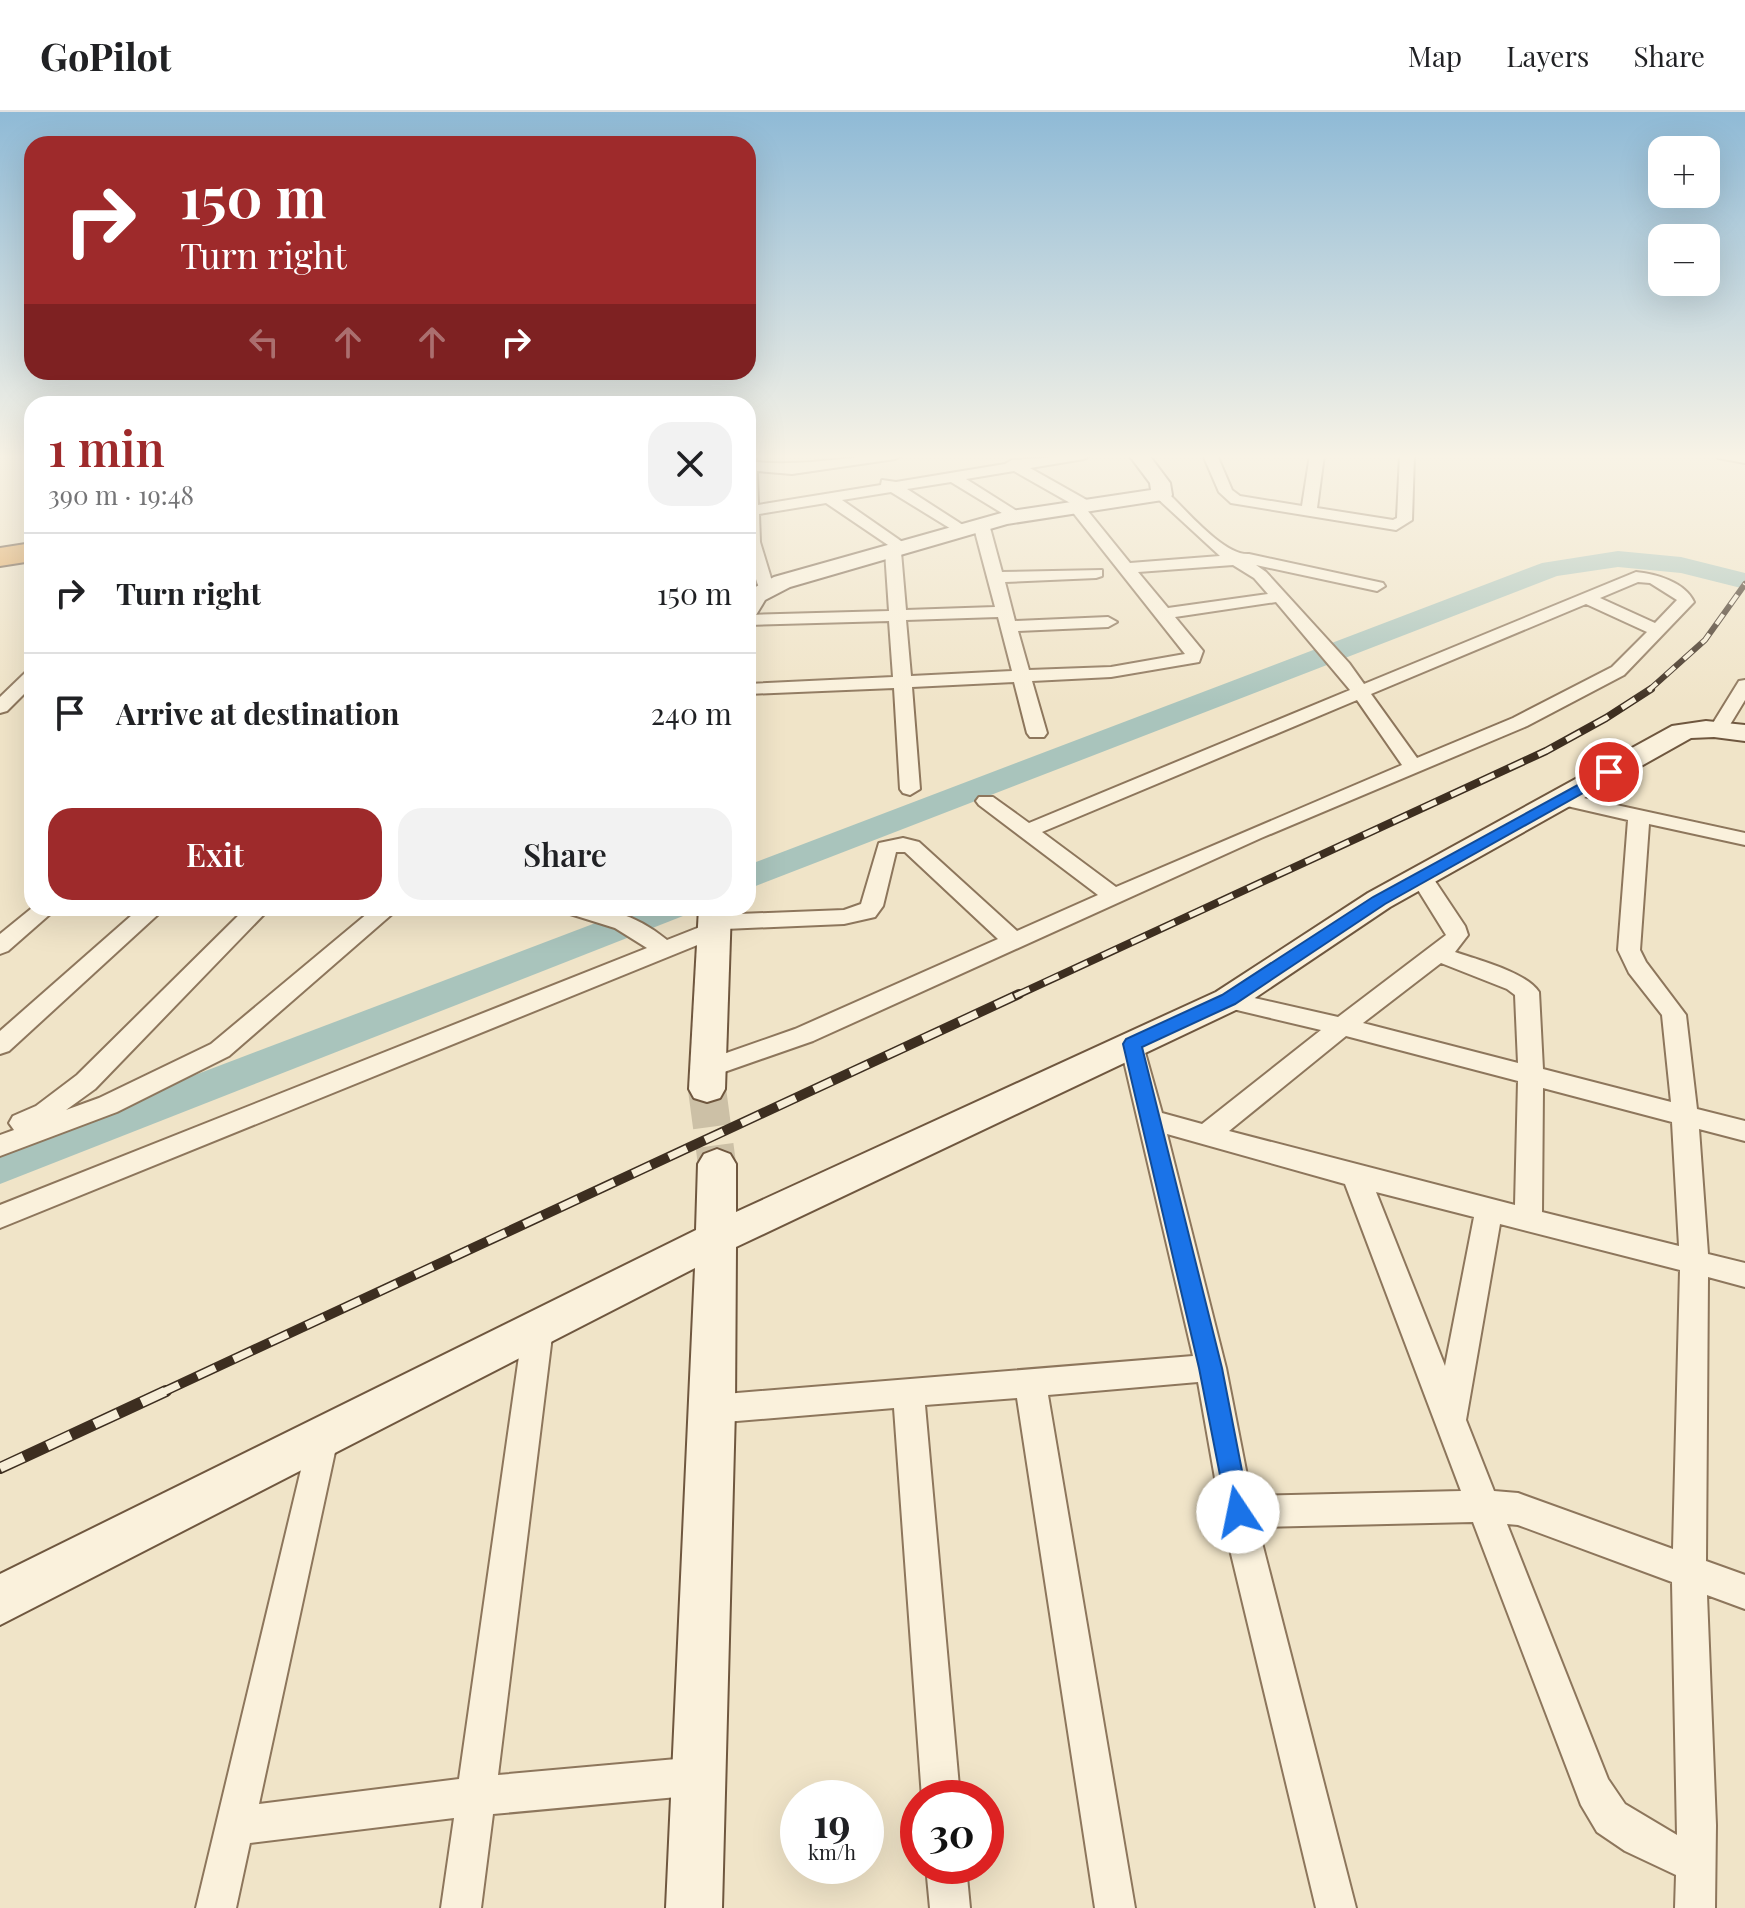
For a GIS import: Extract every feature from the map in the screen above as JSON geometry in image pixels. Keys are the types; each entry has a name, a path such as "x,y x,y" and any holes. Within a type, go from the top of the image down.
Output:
{"highway":[{"path":"0,547 24,543"},
{"path":"0,557 24,553"}],"street":[{"path":"884,539 898,549"},
{"path":"756,596 766,588 932,539"},
{"path":"977,539 996,577 1037,733"},
{"path":"756,689 1022,678 1133,670 1193,658 1194,651 1105,539"},
{"path":"1208,539 1253,569 1338,661 1413,767"},
{"path":"898,549 897,616 910,789"},
{"path":"756,555 766,588"},
{"path":"1127,568 1237,559 1377,586"},
{"path":"996,577 1096,573"},
{"path":"714,920 707,1079 1013,940 1520,722 1618,671 1686,602 1680,593 1654,579 1636,577 1027,831"},
{"path":"1163,614 1279,597"},
{"path":"1584,597 1656,630"},
{"path":"756,620 897,616 1108,622"},
{"path":"0,707 24,682"},
{"path":"0,1600 717,1238 1228,1000 1379,900 1682,732 1697,728 1732,730 1745,685"},
{"path":"1561,799 1745,839"},
{"path":"986,801 1114,896"},
{"path":"1639,816 1629,950 1632,961 1667,1001 1674,1015 1685,1116 1694,1262 1689,1571 1695,1908"},
{"path":"0,1217 664,950 714,920 844,917 867,912 872,906 886,848 903,844 912,847 1013,940"},
{"path":"1206,1135 1451,944 1457,935 1454,926 1421,877"},
{"path":"0,946 36,916"},
{"path":"0,1045 145,916"},
{"path":"0,1132 45,1113 86,1082 251,916"},
{"path":"0,1146 108,1105 212,1055 378,916"},
{"path":"610,916 640,929 664,950"},
{"path":"1438,954 1515,983 1527,992 1531,1076 1528,1220"},
{"path":"1228,1000 1342,1026 1745,1131"},
{"path":"1132,1044 1211,1368 1238,1512 1336,1908"},
{"path":"1153,1120 1356,1176 1745,1275"},
{"path":"694,1908 713,1409 717,1164"},
{"path":"1356,1176 1594,1792 1611,1818 1639,1837 1696,1864"},
{"path":"1450,1423 1489,1210"},
{"path":"461,1908 538,1328"},
{"path":"713,1409 1211,1368"},
{"path":"1030,1382 1115,1908"},
{"path":"908,1393 940,1780"},
{"path":"216,1908 322,1438"},
{"path":"1238,1512 1482,1506 1518,1509 1745,1592"},
{"path":"233,1826 476,1796 699,1776"},
{"path":"948,1884 950,1908"}],"waterway":[{"path":"756,875 1551,569 1618,559 1681,565 1745,581"},
{"path":"0,1167 649,916"}],"tunnel":[{"path":"707,1089 717,1164"}],"railway":[{"path":"1648,691 1705,640 1745,584"},
{"path":"1015,996 1546,751 1648,691"},
{"path":"161,1393 1019,994"},
{"path":"0,1468 166,1391"}],"route":[{"path":"1238,1512 1211,1368 1132,1044 1228,1000 1379,900 1609,772"}]}
